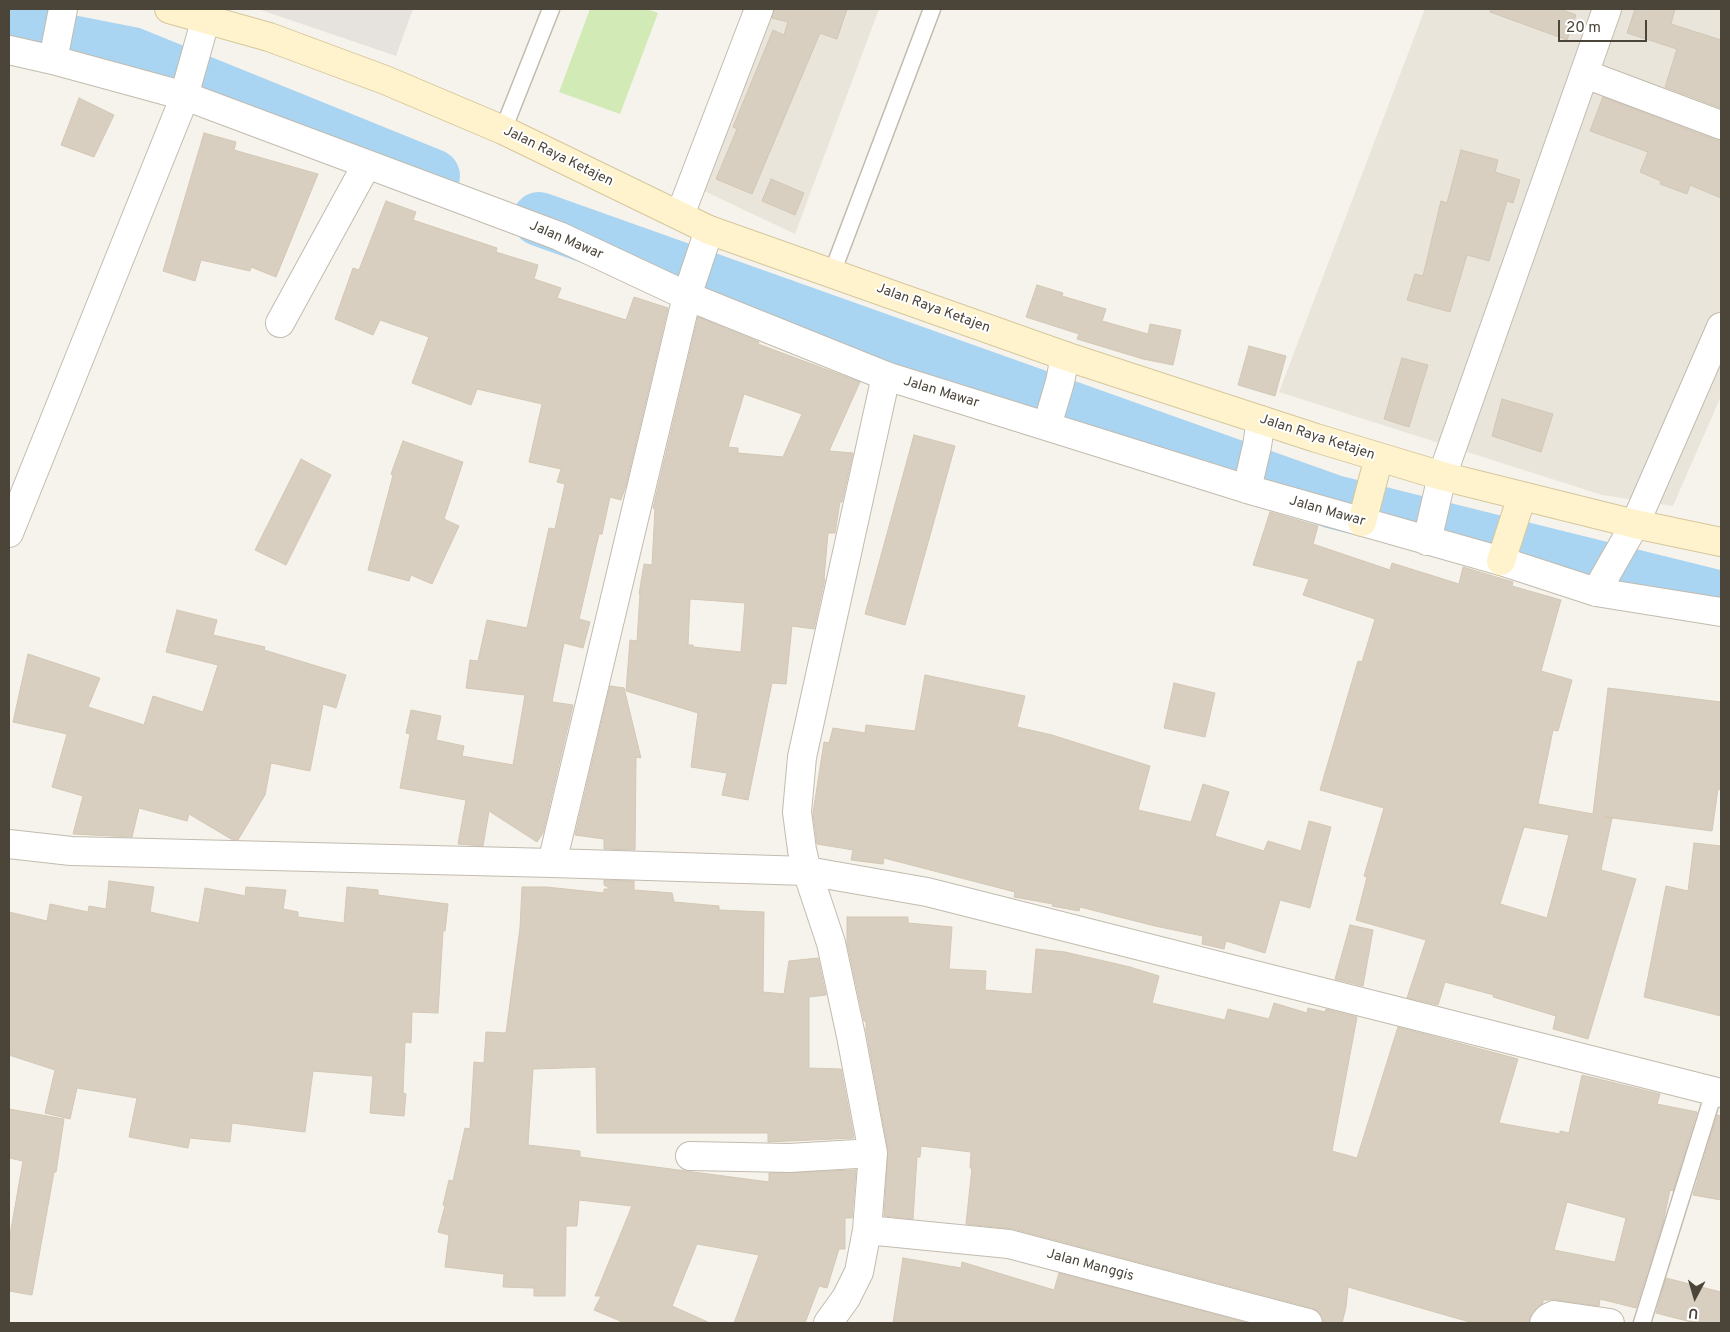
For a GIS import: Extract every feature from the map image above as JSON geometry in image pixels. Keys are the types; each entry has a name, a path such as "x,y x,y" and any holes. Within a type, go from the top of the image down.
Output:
{"street":[{"name":"Jalan Raya Ketajen","path":"169,9 205,23 269,37 385,80 503,130 680,215 706,239 832,273 1063,369 1259,433 1440,488 1519,504 1628,534 1721,542"},
{"path":"680,215 759,9"},
{"path":"1429,535 1440,488 1607,9"},
{"path":"9,533 186,89 205,23"},
{"name":"Jalan Mawar","path":"9,50 59,33 186,89 367,164 690,287 886,376 1049,421 1363,519 1504,554 1599,585 1721,612"},
{"path":"1585,74 1721,125"},
{"path":"280,323 367,164"},
{"path":"552,863 690,287 706,239"},
{"path":"1599,585 1628,534 1721,327"},
{"path":"1049,421 1063,369"},
{"path":"828,1323 846,1298 859,1272 867,1230 873,1153 831,943 807,871 797,812 802,757 886,376"},
{"path":"1248,483 1259,433"},
{"path":"1363,519 1376,467"},
{"path":"1504,554 1519,504"},
{"path":"9,844 71,851 807,871 927,892 1718,1093"},
{"path":"690,1156 789,1158 873,1153"},
{"name":"Jalan Manggis","path":"867,1230 1009,1244 1308,1323"},
{"path":"1544,1323 1548,1318 1554,1316 1610,1323"}],"lane":[{"path":"503,130 551,9"},
{"path":"832,273 932,9"},
{"path":"1642,1323 1718,1093"}],"shaded area":[{"path":"258,9 413,9 396,56"},
{"path":"773,9 879,9 795,234 704,191"},
{"path":"1425,9 1721,9 1721,396 1673,506 1602,495 1279,392"}],"green space":[{"path":"590,9 647,9 658,13 620,114 559,92"}],"building":[{"path":"774,9 847,9 837,39 820,33 752,194 716,179 737,129 733,127 773,30 784,35 788,22 772,18"},
{"path":"1491,9 1560,9 1576,15 1567,40 1490,12"},
{"path":"1635,9 1675,9 1671,24 1721,40 1721,108 1665,87 1677,49 1627,33"},
{"path":"1603,97 1716,140 1721,140 1721,198 1690,185 1687,194 1660,184 1661,181 1640,172 1648,152 1590,131"},
{"path":"79,98 114,115 94,157 61,145"},
{"path":"204,133 236,142 234,150 318,174 276,277 251,267 250,271 201,260 195,281 163,271"},
{"path":"1461,150 1498,160 1495,172 1520,180 1513,203 1507,201 1489,261 1467,255 1450,312 1407,300 1415,274 1423,276 1441,201 1447,203"},
{"path":"771,179 804,193 795,215 762,201"},
{"path":"386,201 416,212 413,220 497,248 496,252 538,265 534,279 561,288 557,298 626,320 634,297 668,308 626,485 621,500 610,497 602,534 599,534 579,619 590,622 583,648 564,643 552,702 573,705 543,833 537,842 489,811 483,846 458,844 466,800 400,788 410,734 406,733 411,710 441,716 436,740 464,746 462,756 513,765 525,695 466,688 470,660 478,661 487,620 527,628 549,528 555,529 565,484 557,482 561,469 529,462 542,404 477,389 471,405 412,383 429,337 380,320 373,335 335,319 353,268 359,270"},
{"path":"1037,285 1063,293 1062,296 1106,309 1102,321 1148,334 1150,324 1181,330 1173,365 1143,359 1077,339 1079,334 1026,317"},
{"path":"698,317 759,342 758,344 860,382 829,451 853,453 842,502 840,502 835,533 828,533 825,579 814,629 792,626 786,684 772,683 748,800 722,795 727,773 691,767 698,713 626,691 630,640 637,641 639,594 644,564 652,565 655,509 653,508","holes":["744,394 802,414 783,457 738,453 738,448 728,447","690,599 745,603 741,652 688,645"]},
{"path":"1249,346 1286,356 1275,396 1238,385"},
{"path":"1402,358 1428,365 1409,427 1384,419"},
{"path":"1502,399 1553,414 1541,452 1492,436"},
{"path":"914,435 955,446 905,625 865,614"},
{"path":"403,441 463,462 444,519 459,526 432,584 411,575 409,581 368,570 393,475 391,474"},
{"path":"301,459 331,475 286,565 255,550"},
{"path":"1270,512 1318,526 1313,544 1390,570 1392,563 1459,584 1463,567 1513,582 1512,586 1561,600 1541,671 1572,680 1558,731 1553,730 1538,804 1593,814 1608,688 1721,702 1721,790 1718,789 1712,831 1605,817 1612,818 1601,870 1636,879 1588,1039 1553,1029 1556,1016 1493,997 1494,995 1445,982 1438,1005 1407,998 1426,940 1356,920 1367,877 1364,876 1384,808 1320,790 1358,661 1362,662 1375,619 1303,595 1309,579 1253,565","holes":["1524,827 1569,835 1547,918 1500,904"]},
{"path":"177,610 217,620 213,635 265,647 264,650 346,675 336,708 323,704 310,771 271,763 265,795 238,840 231,839 189,814 187,821 139,808 132,837 73,834 83,796 52,787 67,734 13,722 28,654 100,678 88,707 144,725 153,696 203,712 218,665 166,652"},
{"path":"925,675 1025,696 1017,727 1052,735 1150,766 1138,810 1191,822 1203,784 1229,792 1215,836 1264,851 1268,841 1301,851 1309,821 1331,827 1310,908 1280,900 1265,953 1226,941 1224,949 1202,944 1203,936 1080,907 1079,911 1014,897 1015,892 884,858 883,864 851,860 853,850 817,844 813,813 824,742 829,743 833,728 865,733 866,725 915,731"},
{"path":"1174,683 1215,693 1205,737 1164,728"},
{"path":"610,686 624,688 641,758 636,757 635,850 604,849 604,839 575,835"},
{"path":"1694,843 1721,846 1721,1016 1644,997 1666,886 1688,891"},
{"path":"604,880 634,881 634,890 672,893 674,902 719,906 719,910 764,912 763,992 784,994 789,961 818,958 826,995 809,997 809,1068 841,1069 854,1138 768,1142 768,1133 597,1133 596,1067 533,1069 528,1145 580,1151 580,1157 769,1182 769,1173 856,1170 852,1218 845,1218 845,1249 839,1249 827,1288 819,1286 805,1323 734,1323 759,1255 697,1244 672,1306 710,1323 625,1323 594,1310 601,1296 595,1296 632,1206 579,1200 577,1226 566,1226 565,1296 534,1296 534,1288 503,1287 504,1274 445,1267 449,1235 438,1232 445,1206 443,1205 449,1180 453,1181 465,1128 470,1129 474,1062 484,1063 486,1032 506,1033 520,928 522,887 546,887 604,893 604,889 611,889 604,885"},
{"path":"109,881 154,887 150,912 199,923 205,888 245,896 246,887 286,890 283,909 298,912 298,917 344,923 347,887 378,890 378,895 448,904 445,931 443,931 438,1013 412,1012 411,1043 405,1042 403,1093 406,1094 404,1116 370,1113 373,1076 313,1071 305,1132 232,1123 230,1142 190,1138 188,1148 129,1137 137,1098 77,1088 70,1119 45,1113 55,1070 9,1055 9,912 47,921 50,904 88,912 89,906 106,909"},
{"path":"847,917 908,917 908,923 952,927 949,969 986,971 985,990 1032,994 1036,949 1065,952 1130,967 1159,976 1152,1003 1225,1020 1228,1009 1269,1019 1274,1003 1307,1013 1308,1008 1325,1012 1326,1009 1357,1017 1332,1151 1357,1158 1398,1027 1518,1059 1499,1123 1560,1134 1560,1131 1569,1133 1582,1075 1660,1094 1657,1104 1697,1112 1673,1191 1670,1190 1663,1223 1636,1308 1600,1299 1599,1306 1543,1300 1543,1303 1532,1313 1529,1323 1473,1323 1348,1287 1342,1323 1323,1323 1323,1318 1319,1312 1312,1308 1013,1229 966,1224 972,1168 970,1168 971,1152 921,1146 920,1157 917,1157 913,1219 884,1216 888,1150 866,1030 866,1021 864,1021 847,943","holes":["1567,1202 1626,1218 1615,1262 1554,1250"]},
{"path":"1350,925 1373,930 1363,986 1335,979"},
{"path":"9,1109 64,1119 56,1172 54,1172 32,1295 9,1291 9,1241 23,1161 9,1158"},
{"path":"1717,1115 1721,1116 1721,1200 1693,1195"},
{"path":"903,1258 961,1268 962,1262 1054,1290 1059,1273 1248,1323 893,1323"},
{"path":"1666,1278 1721,1292 1721,1323 1695,1323 1656,1313"}],"waterway":[{"path":"9,30 132,54 433,176"},
{"path":"539,219 1334,502 1721,598"}]}
